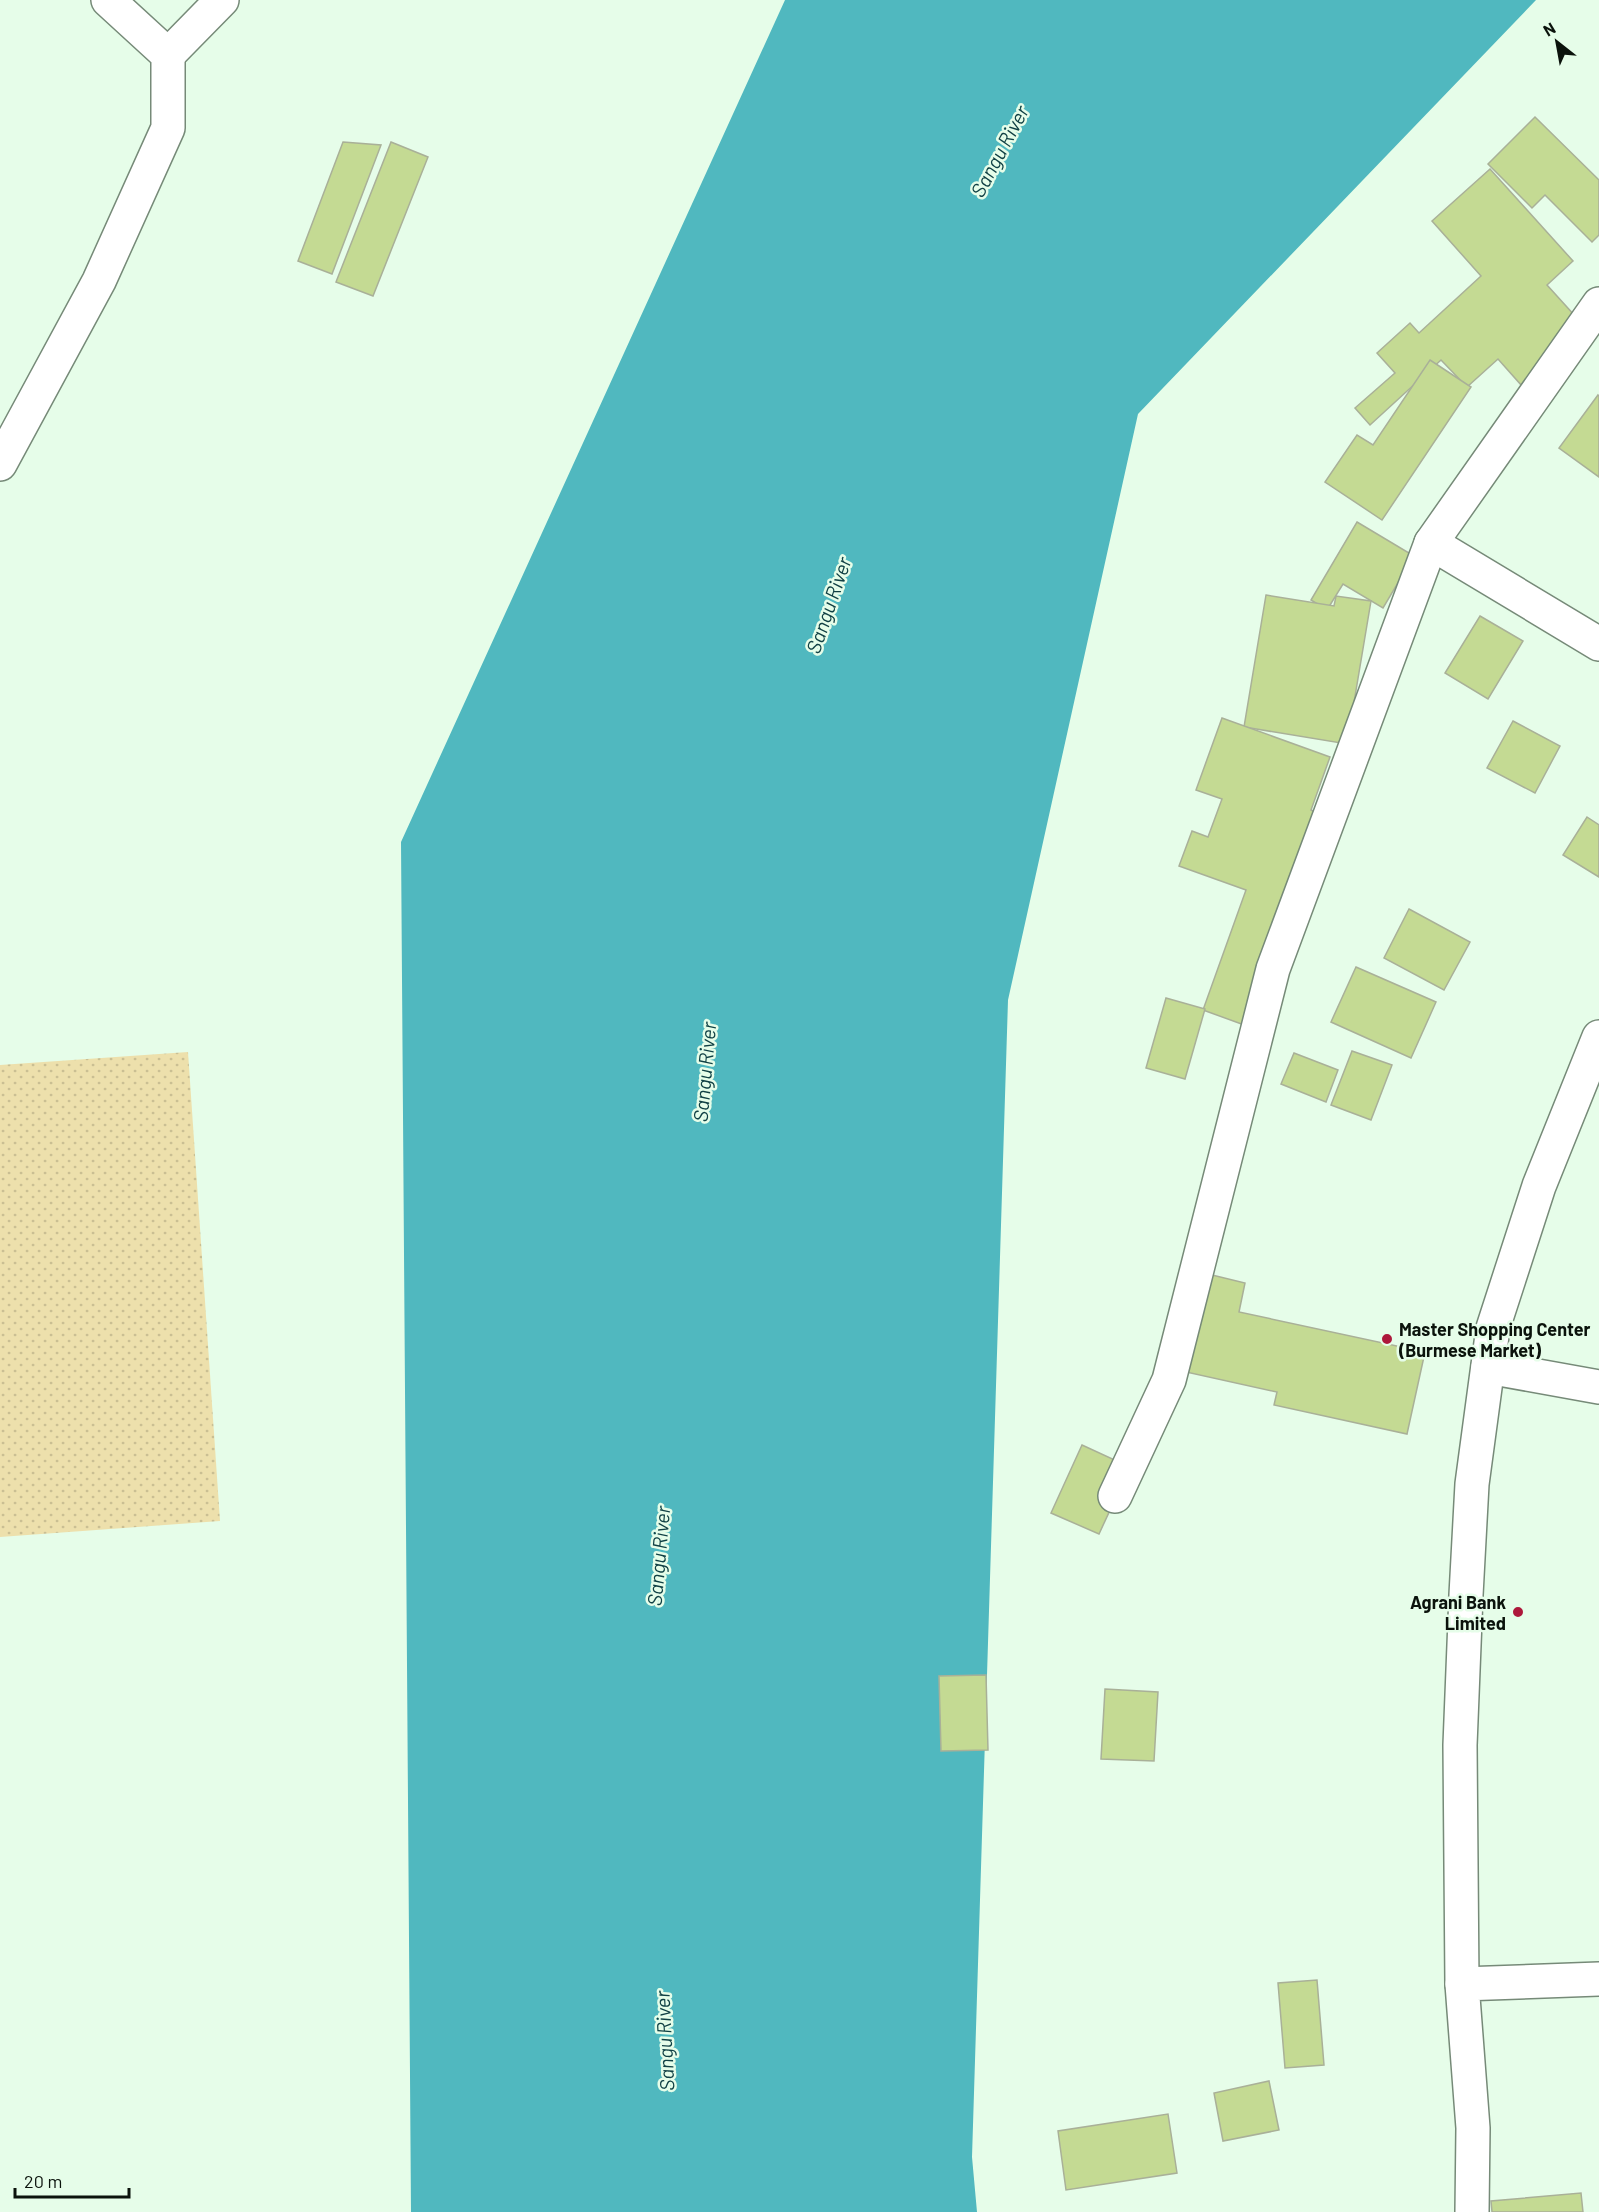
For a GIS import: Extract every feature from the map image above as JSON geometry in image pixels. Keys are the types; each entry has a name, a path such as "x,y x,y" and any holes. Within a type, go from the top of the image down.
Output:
{"street":[{"path":"108,0 168,55"},
{"path":"0,464 99,281 168,128 168,55 222,0"},
{"path":"1115,1496 1169,1380 1273,969 1431,543 1599,304"},
{"path":"1431,543 1599,645"},
{"path":"1472,2212 1473,2128 1461,1984 1460,1745 1472,1484 1493,1328 1539,1186 1599,1037"},
{"path":"1488,1367 1599,1387"},
{"path":"1461,1984 1599,1979"}],"shaded area":[{"path":"188,1052 220,1521 0,1537 0,1065"}],"water":[{"name":"Sangu River","path":"785,0 1536,0 1138,414 1008,1000 972,2157 977,2212 411,2212 401,842"}],"building":[{"path":"1535,117 1599,180 1599,235 1592,242 1545,195 1532,208 1488,164"},
{"path":"343,142 381,145 332,274 298,261"},
{"path":"391,142 428,157 373,296 336,282"},
{"path":"1490,169 1573,261 1547,285 1595,338 1530,395 1498,359 1467,387 1441,360 1370,425 1355,408 1395,373 1377,353 1410,323 1419,333 1481,276 1432,221"},
{"path":"1430,360 1471,387 1382,520 1325,482 1357,435 1373,445"},
{"path":"1599,396 1599,477 1559,448"},
{"path":"1357,522 1414,556 1383,608 1343,584 1327,610 1311,600"},
{"path":"1266,595 1334,606 1336,596 1371,601 1347,744 1244,727"},
{"path":"1480,616 1523,641 1488,699 1445,673"},
{"path":"1222,718 1330,757 1311,810 1323,815 1247,1026 1203,1010 1246,890 1179,866 1192,831 1208,837 1222,799 1196,790"},
{"path":"1513,721 1560,746 1535,793 1487,768"},
{"path":"1587,817 1599,825 1599,877 1563,855"},
{"path":"1409,909 1470,942 1444,990 1384,958"},
{"path":"1356,967 1436,1002 1411,1058 1331,1022"},
{"path":"1166,998 1205,1009 1185,1079 1146,1068"},
{"path":"1352,1051 1392,1065 1371,1120 1331,1105"},
{"path":"1294,1053 1338,1070 1326,1102 1281,1084"},
{"path":"1208,1274 1245,1283 1239,1312 1425,1352 1407,1434 1274,1405 1277,1392 1186,1372"},
{"path":"1082,1445 1130,1467 1099,1534 1051,1513"},
{"path":"986,1675 988,1750 941,1751 939,1676"},
{"path":"1105,1689 1158,1692 1154,1761 1101,1759"},
{"path":"1317,1980 1324,2065 1285,2068 1278,1983"},
{"path":"1269,2081 1279,2130 1223,2141 1214,2093"},
{"path":"1168,2114 1177,2173 1066,2190 1058,2131"},
{"path":"1581,2193 1583,2212 1492,2212 1491,2201"}],"place":[{"name":"Master Shopping Center (Burmese Market)","path":"1387,1339"},
{"name":"Agrani Bank Limited","path":"1518,1612"}]}
